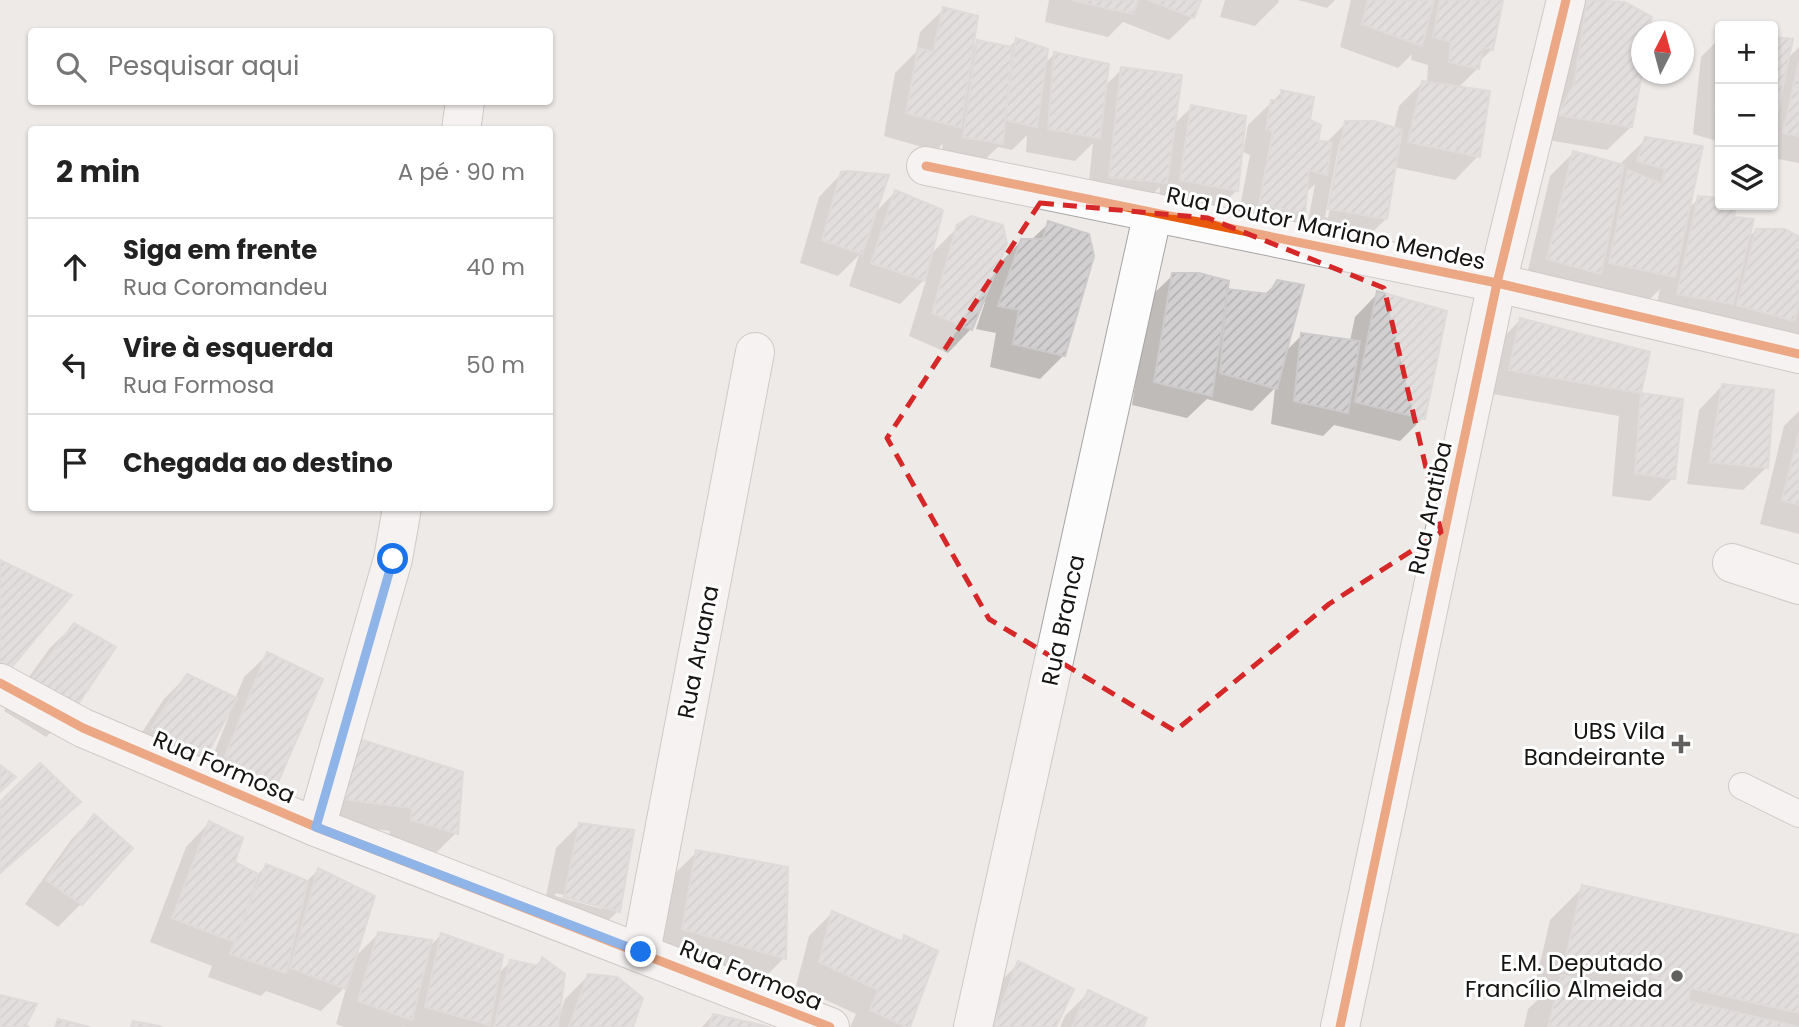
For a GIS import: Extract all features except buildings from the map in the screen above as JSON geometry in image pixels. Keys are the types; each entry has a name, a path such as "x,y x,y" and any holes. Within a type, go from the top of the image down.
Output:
{"street":[{"name":"Rua Aratiba","path":"1340,1027 1497,283 1566,0"},
{"path":"462,126 465,105"},
{"name":"Rua Doutor Mariano Mendes","path":"926,166 1497,283 1799,354"},
{"name":"Rua Branca","path":"974,1027 1153,212"},
{"name":"Rua Aruana","path":"641,952 755,352"},
{"path":"316,827 393,559 401,511"},
{"path":"1732,563 1799,585"},
{"name":"Rua Formosa","path":"0,683 83,728 316,827 830,1027"}],"lane":[{"path":"1742,786 1799,814"}],"highlighted area":[{"path":"1040,203 1208,218 1384,288 1441,532 1329,604 1175,731 989,619 887,438"}],"cycle path":[{"path":"1340,1027 1497,283 1566,0"},
{"path":"926,166 1497,283 1799,354"},
{"path":"0,683 83,728 316,827 830,1027"}],"place":[{"name":"UBS Vila Bandeirante","path":"1681,744"},
{"name":"E.M. Deputado Francílio Almeida","path":"1677,976"}],"route":[{"path":"393,559 316,827 641,952"}]}
